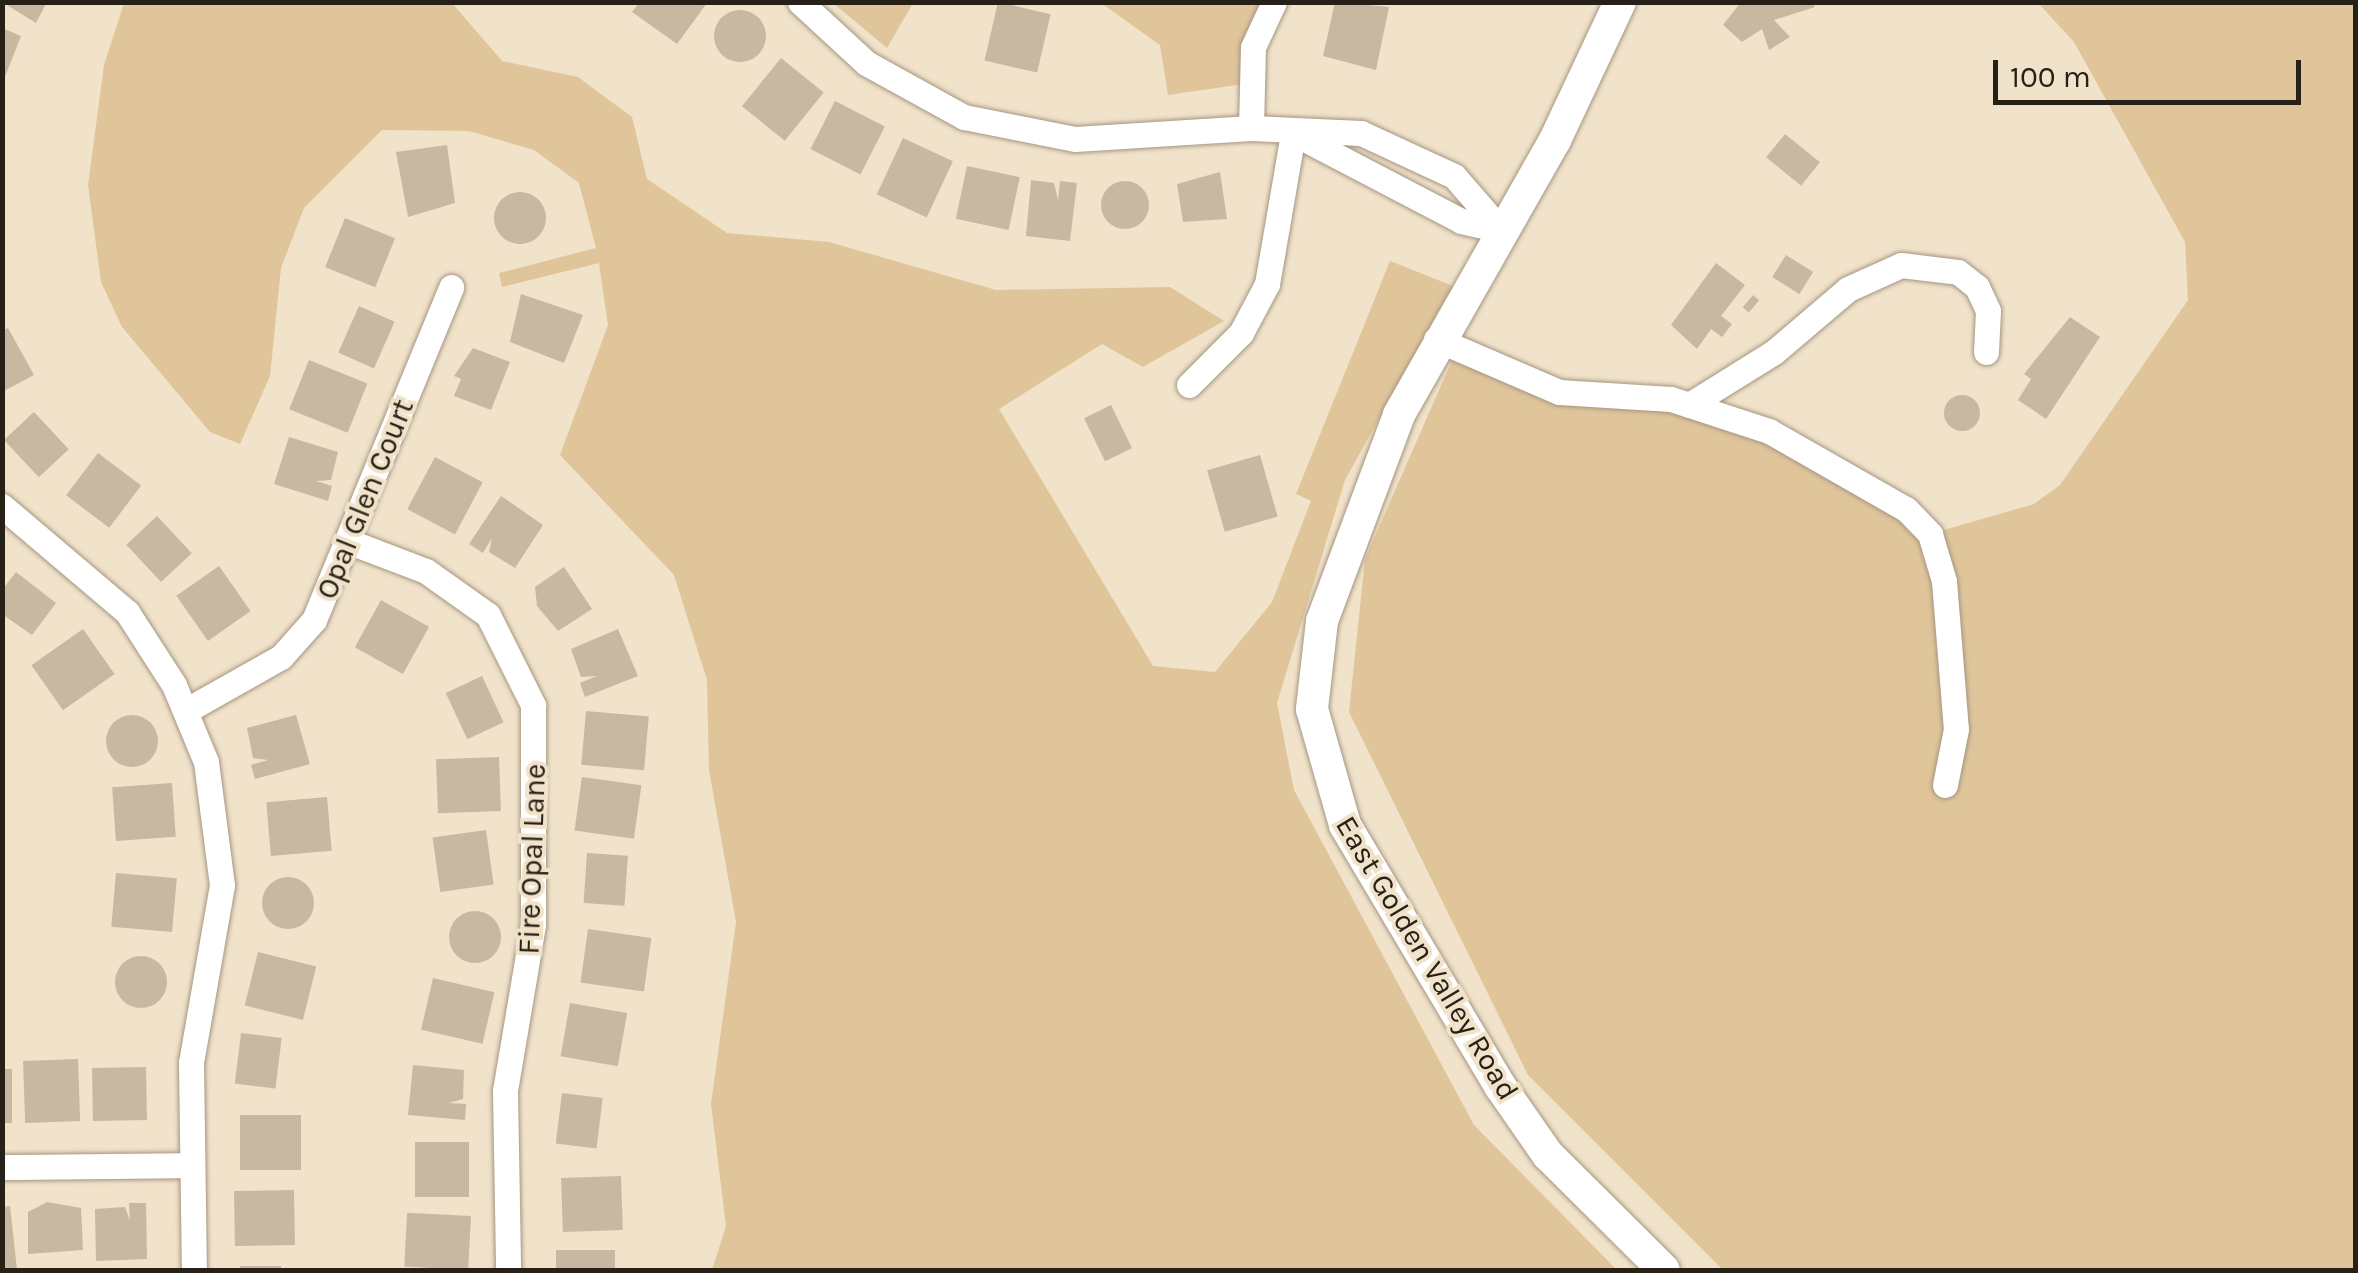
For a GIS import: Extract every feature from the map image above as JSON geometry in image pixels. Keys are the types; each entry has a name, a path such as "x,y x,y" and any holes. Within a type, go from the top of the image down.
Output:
{"main road":[{"name":"East Golden Valley Road","path":"1620,2 1501,230 1436,339 1327,604 1311,684 1314,738 1345,825 1517,1112 1574,1185 1664,1270"}],"street":[{"path":"800,2 900,85 998,127 1114,140 1251,128 1293,133 1361,132 1454,176 1501,230"},
{"path":"1251,128 1253,47 1274,2"},
{"path":"1293,133 1461,220 1501,230"},
{"path":"1189,385 1241,333 1267,284 1293,133"},
{"path":"1689,404 1774,352 1848,289 1901,265 1958,272 1977,288 1988,311 1986,352"},
{"name":"Opal Glen Court","path":"187,710 297,642 350,542 451,287"},
{"path":"1436,339 1559,392 1689,404 1836,464 1930,534 1944,582 1956,729 1945,784"},
{"path":"2,506 127,612 187,710 217,808 222,885 191,1062 194,1270"},
{"name":"Fire Opal Lane","path":"350,542 426,572 488,615 534,705 533,925 505,1106 508,1270"},
{"path":"2,1168 192,1165"}],"shaded area":[{"path":"124,3 452,3 502,61 578,77 632,117 647,179 727,233 829,242 996,290 1170,287 1224,321 1143,367 1102,344 999,409 1153,666 1215,672 1272,602 1311,501 1296,494 1390,261 1453,286 1345,480 1277,703 1294,790 1474,1125 1617,1270 712,1270 726,1226 711,1104 736,922 709,770 707,680 674,575 560,455 608,325 599,263 502,287 499,273 596,248 579,183 534,150 469,131 382,130 304,208 281,268 270,376 240,444 210,432 122,327 101,282 88,185 104,65"},
{"path":"833,3 913,3 887,48"},
{"path":"1101,3 1274,3 1251,83 1168,95 1160,45"},
{"path":"2038,3 2355,3 2355,1270 1723,1270 1528,1075 1349,712 1365,559 1457,349 1494,368 1710,410 1930,534 2034,504 2060,485 2188,300 2185,242 2074,42"}],"building":[{"path":"2,2 47,2 36,23"},
{"path":"998,2 1051,14 1037,73 985,60"},
{"path":"1335,2 1389,7 1376,70 1323,56"},
{"path":"1741,2 1812,2 1815,7 1774,20 1790,37 1769,50 1762,29 1742,42 1723,25"},
{"path":"639,3 707,3 677,44 632,12"},
{"path":"740,10 759,17 766,36 759,55 740,62 721,55 714,36 721,17"},
{"path":"2,28 21,36 3,82 2,82"},
{"path":"781,58 824,93 785,141 742,106"},
{"path":"835,101 885,126 860,175 810,149"},
{"path":"1785,134 1820,162 1801,186 1766,157"},
{"path":"903,138 953,161 927,217 877,194"},
{"path":"447,145 455,203 408,217 396,152"},
{"path":"967,166 1020,177 1009,230 956,219"},
{"path":"1220,172 1227,219 1183,222 1177,184"},
{"path":"1031,180 1054,183 1058,200 1060,181 1077,183 1070,241 1026,236"},
{"path":"1125,181 1142,188 1149,205 1142,222 1125,229 1108,222 1101,205 1108,188"},
{"path":"520,192 538,200 546,218 538,236 520,244 502,236 494,218 502,200"},
{"path":"345,218 395,238 375,287 325,267"},
{"path":"1786,255 1813,272 1799,294 1772,277"},
{"path":"1716,263 1745,285 1721,316 1732,324 1722,337 1711,329 1697,349 1671,325"},
{"path":"521,294 583,315 564,363 510,342"},
{"path":"1753,295 1759,300 1749,312 1743,307"},
{"path":"359,306 395,322 374,368 338,353"},
{"path":"2070,317 2100,337 2046,419 2018,400 2031,379 2024,374"},
{"path":"8,328 34,375 2,392 2,331"},
{"path":"473,348 510,362 491,410 454,396 461,379 454,376"},
{"path":"309,360 367,384 348,433 289,409"},
{"path":"1962,395 1975,400 1980,413 1975,426 1962,431 1949,426 1944,413 1949,400"},
{"path":"1111,405 1132,448 1105,461 1084,418"},
{"path":"34,412 69,449 39,477 4,440"},
{"path":"289,437 338,452 331,480 316,481 332,486 328,501 274,484"},
{"path":"98,453 141,485 109,528 66,495"},
{"path":"1260,455 1278,517 1225,532 1207,470"},
{"path":"435,457 483,482 455,534 407,509"},
{"path":"501,496 543,525 515,568 489,552 492,538 483,553 469,544"},
{"path":"157,516 192,553 161,582 126,545"},
{"path":"219,566 251,611 208,641 176,596"},
{"path":"564,567 592,609 558,631 537,606 535,587"},
{"path":"16,572 56,603 32,635 2,614 2,590"},
{"path":"381,600 429,627 403,674 355,647"},
{"path":"83,629 115,674 63,710 31,665"},
{"path":"618,629 638,676 585,697 580,683 597,676 581,677 571,649"},
{"path":"482,676 504,722 467,739 446,693"},
{"path":"586,711 649,716 644,770 581,765"},
{"path":"132,715 150,723 158,741 150,759 132,767 114,759 106,741 114,723"},
{"path":"296,715 310,764 255,779 251,765 268,760 253,758 247,728"},
{"path":"499,757 501,811 438,813 436,759"},
{"path":"582,777 641,785 634,839 574,830"},
{"path":"172,783 176,837 116,841 112,787"},
{"path":"327,797 332,851 271,856 266,802"},
{"path":"486,830 494,884 440,892 433,838"},
{"path":"587,853 628,856 624,906 584,903"},
{"path":"116,873 177,878 172,932 111,927"},
{"path":"288,877 307,884 314,903 307,922 288,929 269,922 262,903 269,884"},
{"path":"475,911 493,919 501,937 493,955 475,963 457,955 449,937 457,919"},
{"path":"588,929 651,938 644,991 580,982"},
{"path":"258,952 316,967 303,1020 245,1005"},
{"path":"141,956 159,964 167,982 159,1000 141,1008 123,1000 115,982 123,964"},
{"path":"433,978 494,992 482,1044 421,1030"},
{"path":"570,1003 627,1013 618,1066 561,1056"},
{"path":"241,1033 282,1038 275,1089 235,1084"},
{"path":"78,1059 80,1121 25,1123 23,1061"},
{"path":"413,1065 464,1070 463,1099 449,1103 466,1104 465,1120 408,1115"},
{"path":"146,1067 147,1120 93,1121 92,1068"},
{"path":"2,1069 12,1069 12,1123 2,1123"},
{"path":"562,1093 603,1098 596,1149 556,1144"},
{"path":"240,1115 301,1115 301,1170 240,1170"},
{"path":"415,1142 469,1142 469,1197 415,1197"},
{"path":"621,1176 623,1230 563,1232 561,1178"},
{"path":"294,1190 295,1245 235,1246 234,1191"},
{"path":"47,1202 81,1208 83,1250 28,1254 28,1212"},
{"path":"129,1203 146,1203 147,1259 96,1261 95,1209 125,1207 130,1221"},
{"path":"10,1206 17,1270 2,1270 2,1207"},
{"path":"407,1213 471,1216 468,1270 404,1267"},
{"path":"556,1250 615,1250 615,1270 556,1270"},
{"path":"240,1266 281,1266 281,1270 240,1270"}]}
